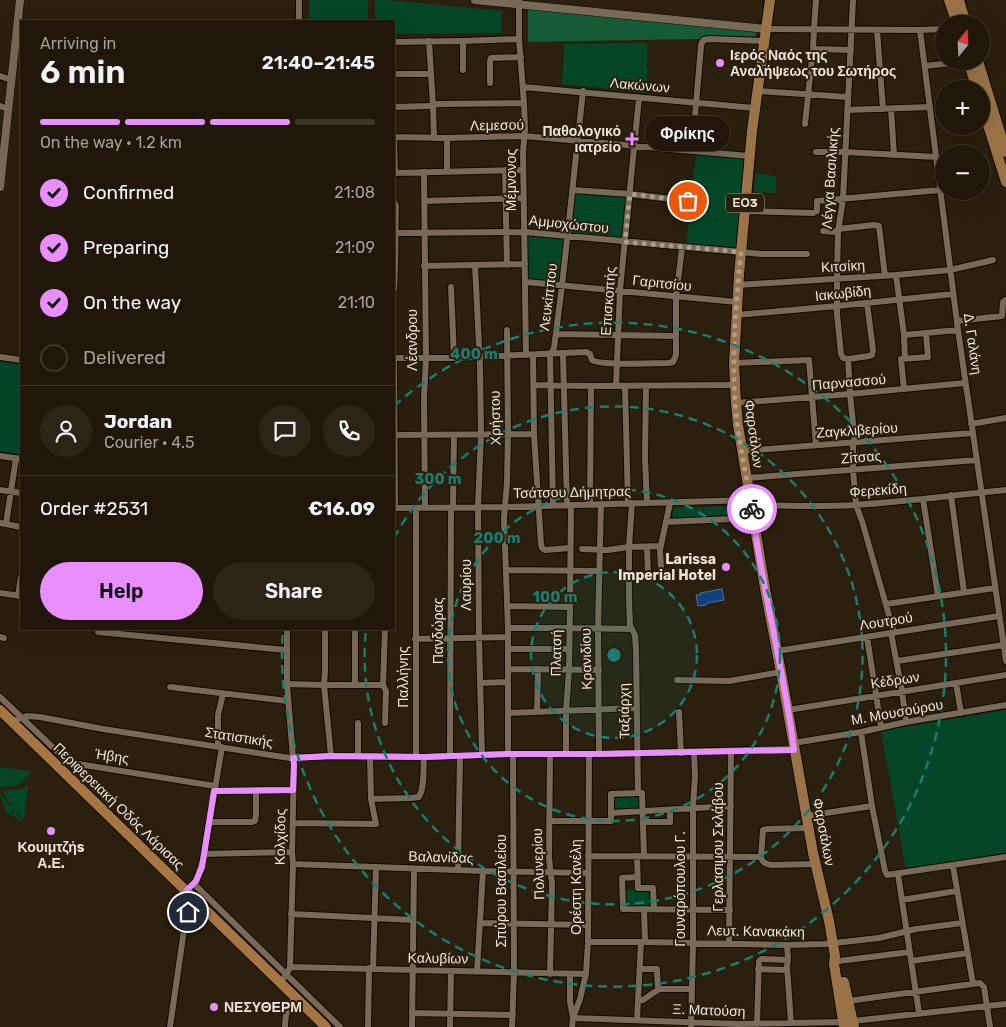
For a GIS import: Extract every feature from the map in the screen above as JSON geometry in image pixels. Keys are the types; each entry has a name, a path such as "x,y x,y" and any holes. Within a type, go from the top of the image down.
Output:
{"highway":[{"name":"Περιφερειακή Οδός Λάρισας","path":"0,710 190,888 196,901 283,978 295,997 326,1027"}],"main road":[{"name":"Φαρσάλων","path":"770,0 754,108 744,211 736,315 734,384 742,451 764,586 808,828 833,944 848,1001 849,1024"},
{"path":"949,0 954,15"},
{"path":"958,0 963,15"},
{"path":"981,70 1006,152"},
{"path":"990,131 1006,182"},
{"name":"Φαρσάλων","path":"837,958 834,962 849,1024"}],"street":[{"path":"0,187 20,0"},
{"path":"299,20 300,0"},
{"path":"475,0 519,2 766,29 935,29"},
{"path":"805,124 816,0"},
{"name":"Λέγγα Βασιλικής","path":"853,0 843,199 838,230 837,306 850,394 856,505 886,604 906,722"},
{"name":"Μέμνονος","path":"519,2 519,39 524,103 525,264 530,355 534,385 534,434 542,544 543,549 570,548"},
{"path":"877,30 883,109"},
{"name":"Δ. Γαλάνη","path":"920,30 935,149"},
{"path":"395,42 519,39"},
{"path":"692,150 702,41 710,39 764,41"},
{"path":"429,41 434,138"},
{"path":"463,41 464,70"},
{"path":"813,49 850,50"},
{"path":"490,83 491,58 521,57"},
{"path":"925,66 935,65"},
{"path":"395,74 431,74"},
{"path":"0,76 12,80"},
{"name":"Λακώνων","path":"523,87 754,108"},
{"path":"757,91 847,97"},
{"name":"Λευκίππου","path":"553,505 550,354 554,350 583,92"},
{"name":"Επισκοπής","path":"616,386 620,290 639,98"},
{"path":"395,106 524,103"},
{"path":"0,106 9,109"},
{"path":"847,110 930,107"},
{"path":"891,109 894,155"},
{"name":"Λεμεσού","path":"395,137 524,136 750,156"},
{"path":"447,138 447,172"},
{"path":"816,152 935,157"},
{"path":"505,170 506,265"},
{"path":"395,173 523,170"},
{"name":"Λέανδρου","path":"424,172 425,508"},
{"path":"572,190 688,201"},
{"path":"744,211 813,213 817,209 816,202 935,190"},
{"path":"424,201 524,198"},
{"name":"Δ. Γαλάνη","path":"941,200 965,383 995,588 1002,616 1006,661"},
{"path":"395,204 395,220"},
{"path":"823,231 878,226 885,276"},
{"name":"Αμμοχώστου","path":"395,233 524,232 682,248 761,254 807,254"},
{"path":"395,358 426,359 586,352 590,354 594,362 668,364 673,362 676,355 676,297 682,248"},
{"name":"Κιτσίκη","path":"738,285 950,270 993,260"},
{"path":"424,266 525,264"},
{"name":"Λαυρίου","path":"475,265 481,434 478,506 482,755"},
{"path":"896,275 905,358"},
{"name":"Γαριτσίου","path":"526,282 737,302"},
{"path":"451,287 454,358"},
{"name":"Ιακωβίδη","path":"736,315 953,294"},
{"path":"956,321 1002,316 1003,302 1006,300"},
{"path":"845,358 869,356 873,353 867,303"},
{"name":"Χρήστου","path":"505,506 508,434 507,330"},
{"path":"904,335 958,330"},
{"path":"904,389 900,358 928,357 926,333"},
{"path":"556,334 675,336"},
{"name":"Πλατσή","path":"563,354 571,570 566,754"},
{"path":"0,358 20,360"},
{"path":"734,362 809,360 816,445"},
{"name":"Παρνασσού","path":"736,403 812,398 965,383"},
{"path":"534,385 646,386 734,384"},
{"path":"590,504 591,386"},
{"name":"Ταξιάρχη","path":"625,386 630,503 629,601 630,622 635,635 636,649 638,793 642,793 643,811 638,877"},
{"path":"646,386 646,503"},
{"path":"971,424 1006,418"},
{"name":"Ζαγκλιβερίου","path":"742,451 973,433"},
{"path":"395,435 534,434"},
{"name":"Πανδώρας","path":"450,756 454,435"},
{"path":"0,456 18,458 3,523 20,527"},
{"name":"Ζίτσας","path":"747,478 977,460"},
{"path":"0,490 20,493"},
{"name":"Φερεκίδη","path":"751,502 823,506 856,505 1006,490"},
{"path":"951,495 964,592"},
{"path":"923,499 938,596"},
{"name":"Τσάτσου Δήμητρας","path":"395,508 751,502"},
{"path":"662,570 661,546 670,503"},
{"name":"Κρανιδίου","path":"599,754 598,628 601,504"},
{"name":"Σπύρου Βασιλείου","path":"505,506 508,713 513,872 514,972 512,1027"},
{"name":"Παλλήνης","path":"416,508 416,757"},
{"path":"666,522 753,518"},
{"path":"582,549 613,550 629,547 661,546"},
{"path":"647,547 648,575"},
{"path":"506,570 599,571"},
{"path":"886,604 995,588"},
{"path":"0,593 20,596"},
{"path":"506,606 570,607"},
{"name":"Λουτρού","path":"777,651 1002,616"},
{"path":"508,628 632,629"},
{"name":"Κολχίδος","path":"283,978 290,967 294,764 288,701 286,630"},
{"path":"325,630 324,686 331,756"},
{"path":"354,685 356,630"},
{"path":"385,630 383,685 386,691 385,723"},
{"path":"99,631 286,650"},
{"path":"415,640 508,637"},
{"path":"867,637 881,727"},
{"path":"897,661 1005,648"},
{"path":"508,649 570,649"},
{"path":"508,669 598,670"},
{"path":"537,712 538,669"},
{"path":"677,680 729,681 781,672"},
{"name":"Κέδρων","path":"788,710 1006,675"},
{"path":"480,683 508,682"},
{"path":"956,683 961,713"},
{"path":"287,684 324,686 383,685"},
{"path":"170,687 288,701"},
{"path":"223,694 218,715 220,747 210,822 200,873 190,888 283,978 340,1027"},
{"name":"Ήβης","path":"0,697 65,760 215,788 293,790"},
{"name":"Μ. Μουσούρου","path":"794,746 906,722 1006,705"},
{"path":"508,713 636,708"},
{"path":"679,712 681,753"},
{"name":"Στατιστικής","path":"12,721 32,716 103,729 293,758 331,756 424,757 510,754 681,753 794,746"},
{"path":"358,723 358,756"},
{"path":"861,732 872,806 885,871 888,875 1006,857"},
{"name":"Γερλασιμου Σκλάβου","path":"729,943 731,751"},
{"name":"Γουναρόπουλου Γ.","path":"690,1025 693,943 694,752"},
{"name":"Πολυνερίου","path":"550,754 549,858 552,884 550,974"},
{"name":"Ορέστη Κανέλη","path":"572,1027 586,974 588,942 589,754"},
{"path":"293,823 376,824 371,799 370,756"},
{"path":"458,870 460,756"},
{"path":"371,799 419,797 423,783 424,757"},
{"path":"210,822 255,821 256,790"},
{"path":"549,821 611,821 611,794 638,793"},
{"path":"611,813 731,806"},
{"path":"806,816 872,806"},
{"path":"643,822 670,822 670,810"},
{"path":"808,828 763,830 761,857 765,864 772,865 816,864"},
{"path":"204,854 292,852"},
{"path":"588,856 761,857"},
{"name":"Βαλανίδας","path":"293,864 588,873"},
{"path":"953,866 973,984"},
{"path":"368,1027 376,868"},
{"path":"412,1027 414,869"},
{"path":"477,971 484,871"},
{"path":"898,874 919,1013"},
{"path":"654,909 653,888 638,888 638,877 622,878 623,909 730,910"},
{"path":"902,900 956,891"},
{"path":"170,1027 186,916 196,901"},
{"path":"638,1022 644,909"},
{"path":"292,914 413,920"},
{"name":"Λευτ. Κανακάκη","path":"588,942 833,944 879,938 962,922"},
{"path":"480,924 588,925"},
{"path":"787,944 791,1023"},
{"path":"837,958 910,952"},
{"path":"912,961 968,953"},
{"path":"755,1025 758,962 760,960 788,960"},
{"name":"Καλυβίων","path":"290,967 586,974"},
{"path":"640,969 657,969 658,990"},
{"path":"758,970 787,970"},
{"path":"450,1027 451,971"},
{"name":"Ορέστη Κανέλη","path":"570,974 570,1002 573,1018"},
{"path":"848,1001 980,983 984,987 990,1027"},
{"path":"638,1001 661,989 691,989"},
{"path":"285,1027 287,1009 295,997"},
{"name":"Ξ. Ματούση","path":"573,1018 690,1025 849,1024 919,1013 1006,1004"},
{"path":"412,1013 513,1015"},
{"path":"602,1019 602,1027"}],"green space":[{"path":"309,0 368,0 368,20 309,20"},
{"path":"375,0 502,11 502,33 395,34 395,20 375,20"},
{"path":"528,7 757,30 755,38 528,42"},
{"path":"647,43 647,93 562,84 564,44"},
{"path":"696,154 746,159 738,251 686,247"},
{"path":"755,173 776,176 776,193 754,192"},
{"path":"573,190 630,194 625,242 568,236 562,286 526,282 525,232 567,236"},
{"path":"0,362 20,364 20,454 0,451"},
{"path":"746,506 747,516 672,519 673,508"},
{"path":"1006,710 1006,853 906,870 881,731"},
{"path":"0,767 29,771 29,776 18,785 0,787"},
{"path":"28,786 24,820 11,808 22,821 19,822 12,813 9,815 6,812 0,793 12,807 2,791 21,789"},
{"path":"640,797 639,810 614,809 615,798"},
{"path":"624,890 651,890 652,907 624,906"}],"water":[{"path":"722,589 724,600 698,606 696,595"}],"way so far":[{"path":"688,201 630,194 625,242 741,252 735,334 734,384 738,425 752,509"}],"place":[{"name":"Ιερός Ναός της Αναλήψεως του Σωτήρος","path":"720,63"},
{"name":"Παθολογικό ιατρείο","path":"632,139"},
{"name":"Φρίκης","path":"688,201"},
{"name":"Larissa Imperial Hotel","path":"726,567"},
{"name":"Κουιμτζήs Α.Ε.","path":"51,831"},
{"name":"ΝΕΣΥΘΕΡΜ","path":"214,1007"}],"route":[{"path":"188,912 196,901 186,891 196,881 202,867 214,791 293,790 293,758 794,750 752,509"}]}
